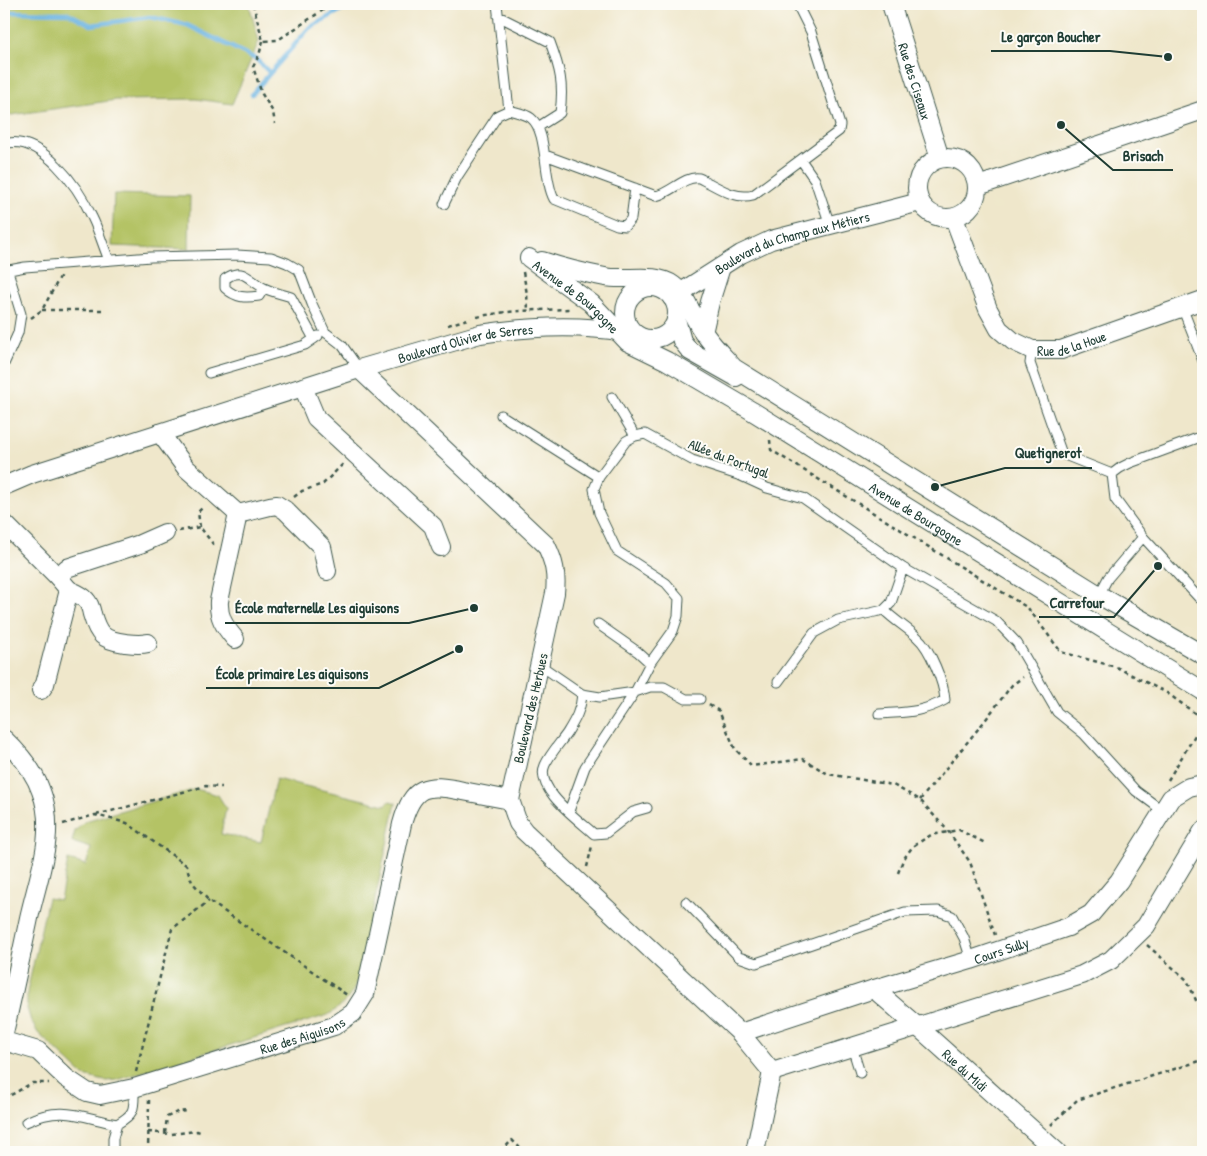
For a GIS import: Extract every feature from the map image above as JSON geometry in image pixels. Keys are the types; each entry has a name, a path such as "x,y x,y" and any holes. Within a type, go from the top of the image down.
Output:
{"street":[{"name":"Rue des Ciseaux","path":"891,4 940,158"},
{"path":"978,186 1203,110"},
{"path":"940,158 950,158 965,164 976,176 978,186 977,197 964,214 944,219 934,216 926,210 916,192 917,181 922,171 930,163 940,158"},
{"name":"Boulevard du Champ aux Métiers","path":"676,295 741,254 771,240 920,202"},
{"name":"Rue de la Houe","path":"954,218 988,309 999,329 1013,341 1032,350 1061,350 1203,300"},
{"name":"Avenue de Bourgogne","path":"529,258 570,270 607,277 653,278 673,285 676,295 703,333 734,368 1099,595 1203,655"},
{"name":"Avenue de Bourgogne","path":"529,258 591,303 611,328 628,342 668,361 752,411 1203,691"},
{"path":"703,333 721,267"},
{"path":"611,328 625,310 633,295 640,290 648,287 657,288 676,295 676,319 667,333 652,339 640,336 627,324 625,310"},
{"name":"Avenue de Bourgogne","path":"676,319 682,341 690,351 750,386 1065,584 1203,663"},
{"name":"Boulevard Olivier de Serres","path":"4,486 32,474 303,387 480,334 548,327 611,328 640,336"},
{"name":"Avenue de Bourgogne","path":"640,336 812,438 1203,682"},
{"name":"Boulevard des Herbues","path":"359,370 546,545 555,567 556,580 540,665 510,800"},
{"path":"303,387 316,418 433,526 441,546"},
{"path":"160,433 186,468 238,514"},
{"path":"238,514 277,505 322,547 327,571"},
{"path":"235,639 222,623 218,611 238,514"},
{"path":"4,523 64,584 86,599 99,633 114,641 141,645 148,643"},
{"path":"41,690 45,684 67,568 140,544 165,533"},
{"path":"4,739 26,763 35,777 42,792 47,829 42,861 4,1033"},
{"name":"Cours Sully","path":"740,1033 874,989 971,960 1068,927 1092,914 1119,881 1171,798 1190,787 1203,784"},
{"name":"Rue des Aiguisons","path":"4,1041 38,1051 66,1078 87,1092 100,1095 142,1086 334,1026 353,1013 368,984 402,824 410,802 419,792 433,786 510,800"},
{"path":"510,800 518,823 524,831 740,1033 772,1072"},
{"path":"772,1072 1082,975 1112,960 1146,926 1203,831"},
{"name":"Rue du Midi","path":"874,989 1057,1152"},
{"path":"755,1152 772,1072"}],"lane":[{"path":"497,4 509,110"},
{"path":"545,155 656,196 666,194 685,180 699,178 731,194 744,197 753,195 839,132 840,125 811,32 797,4"},
{"path":"498,16 550,42 555,54 561,74 562,97 560,113 538,127"},
{"path":"444,204 457,176 498,115 509,110 530,117 538,127 545,155 549,189 554,198 617,226 626,226 631,219 635,188"},
{"path":"4,144 12,142 32,146 44,154 70,180 92,216 109,260"},
{"path":"801,160 816,180 830,225"},
{"path":"4,364 18,332 21,314 6,271 24,267 151,257 237,255 270,257 299,270 325,332 342,345 359,370"},
{"path":"264,288 291,297 314,339"},
{"path":"1182,307 1203,361"},
{"path":"209,373 305,345 325,332"},
{"path":"1032,350 1030,363 1062,454 1112,474"},
{"path":"569,811 585,767 635,692 650,663 673,631 678,616 679,598 666,583 617,551 599,513 594,490 600,477 626,441 635,436 612,397"},
{"path":"501,415 600,477"},
{"name":"Allée du Portugal","path":"635,436 645,434 692,460 741,476 767,488 803,498 903,568 996,621 1017,643 1058,712 1084,734 1136,791 1163,811"},
{"path":"1112,474 1130,463 1203,436"},
{"path":"1112,474 1115,499 1143,536 1199,598 1203,600"},
{"path":"1099,595 1108,578 1143,536"},
{"path":"778,682 814,633 838,620 884,610 891,603 903,568"},
{"path":"879,714 910,712 930,708 944,700 940,678 925,646 884,610"},
{"path":"598,624 638,652 650,663"},
{"path":"540,665 582,694 600,697 635,692 650,687 664,688 686,699 700,699"},
{"path":"582,694 582,703 577,717 544,767 545,782 555,800 594,834 606,833 633,812 647,808"},
{"path":"686,902 739,957 756,963 905,912 938,911 952,916 964,938 971,960"},
{"path":"852,1047 860,1073"},
{"path":"113,1152 113,1138 117,1124 129,1117 133,1112 142,1086"},
{"path":"26,1122 42,1114 64,1113 80,1114 117,1124"}],"path":[{"path":"253,4 263,41 259,55 252,67 262,94 273,112 276,124"},
{"path":"263,41 278,40 332,4"},
{"path":"528,310 527,294 522,273 529,258"},
{"path":"20,325 42,310 58,284 66,264"},
{"path":"42,310 104,310"},
{"path":"770,436 771,450 1028,608 1062,652 1116,667 1167,693 1203,720"},
{"path":"281,508 302,491 323,484 354,453"},
{"path":"215,494 198,512 200,527 213,544 232,544"},
{"path":"165,533 200,527"},
{"path":"920,800 1012,685 1033,672"},
{"path":"700,699 719,711 735,749 752,766 802,759 828,774 893,785 920,800 948,831 970,862 1000,950"},
{"path":"47,829 206,786 222,788"},
{"path":"95,815 127,823 186,865 192,882 209,902 359,1004"},
{"path":"898,873 903,860 913,846 931,834 959,830 987,844"},
{"path":"148,1152 148,1132 142,1086 135,1074 172,929 209,902"},
{"path":"1136,936 1187,980 1203,1016"},
{"path":"1040,1137 1077,1100 1203,1060"},
{"path":"4,1099 32,1083 57,1083 66,1078"},
{"path":"165,1133 167,1117 176,1112 188,1111"},
{"path":"148,1132 165,1133 197,1130 200,1132"},
{"path":"500,1152 512,1140 524,1152"}],"green space":[{"path":"4,4 249,4 259,41 232,104 196,99 116,100 4,116"},
{"path":"114,194 190,196 189,249 112,246"},
{"path":"276,779 385,805 390,801 396,803 357,982 352,993 342,1005 328,1015 117,1080 105,1081 84,1076 38,1033 31,1021 27,1008 27,992 48,898 60,900 68,860 86,865 91,848 72,842 75,831 85,821 196,789 218,795 226,808 221,834 261,842"}],"waterway":[{"path":"252,94 309,28 352,4"},
{"path":"4,12 68,13 91,25 150,17 187,25 256,59 270,73"}],"place":[{"name":"Le garçon Boucher","path":"1168,57"},
{"name":"Brisach","path":"1061,125"},
{"name":"Quetignerot","path":"935,487"},
{"name":"Carrefour","path":"1158,566"},
{"name":"École maternelle Les aiguisons","path":"474,608"},
{"name":"École primaire Les aiguisons","path":"459,649"}]}
